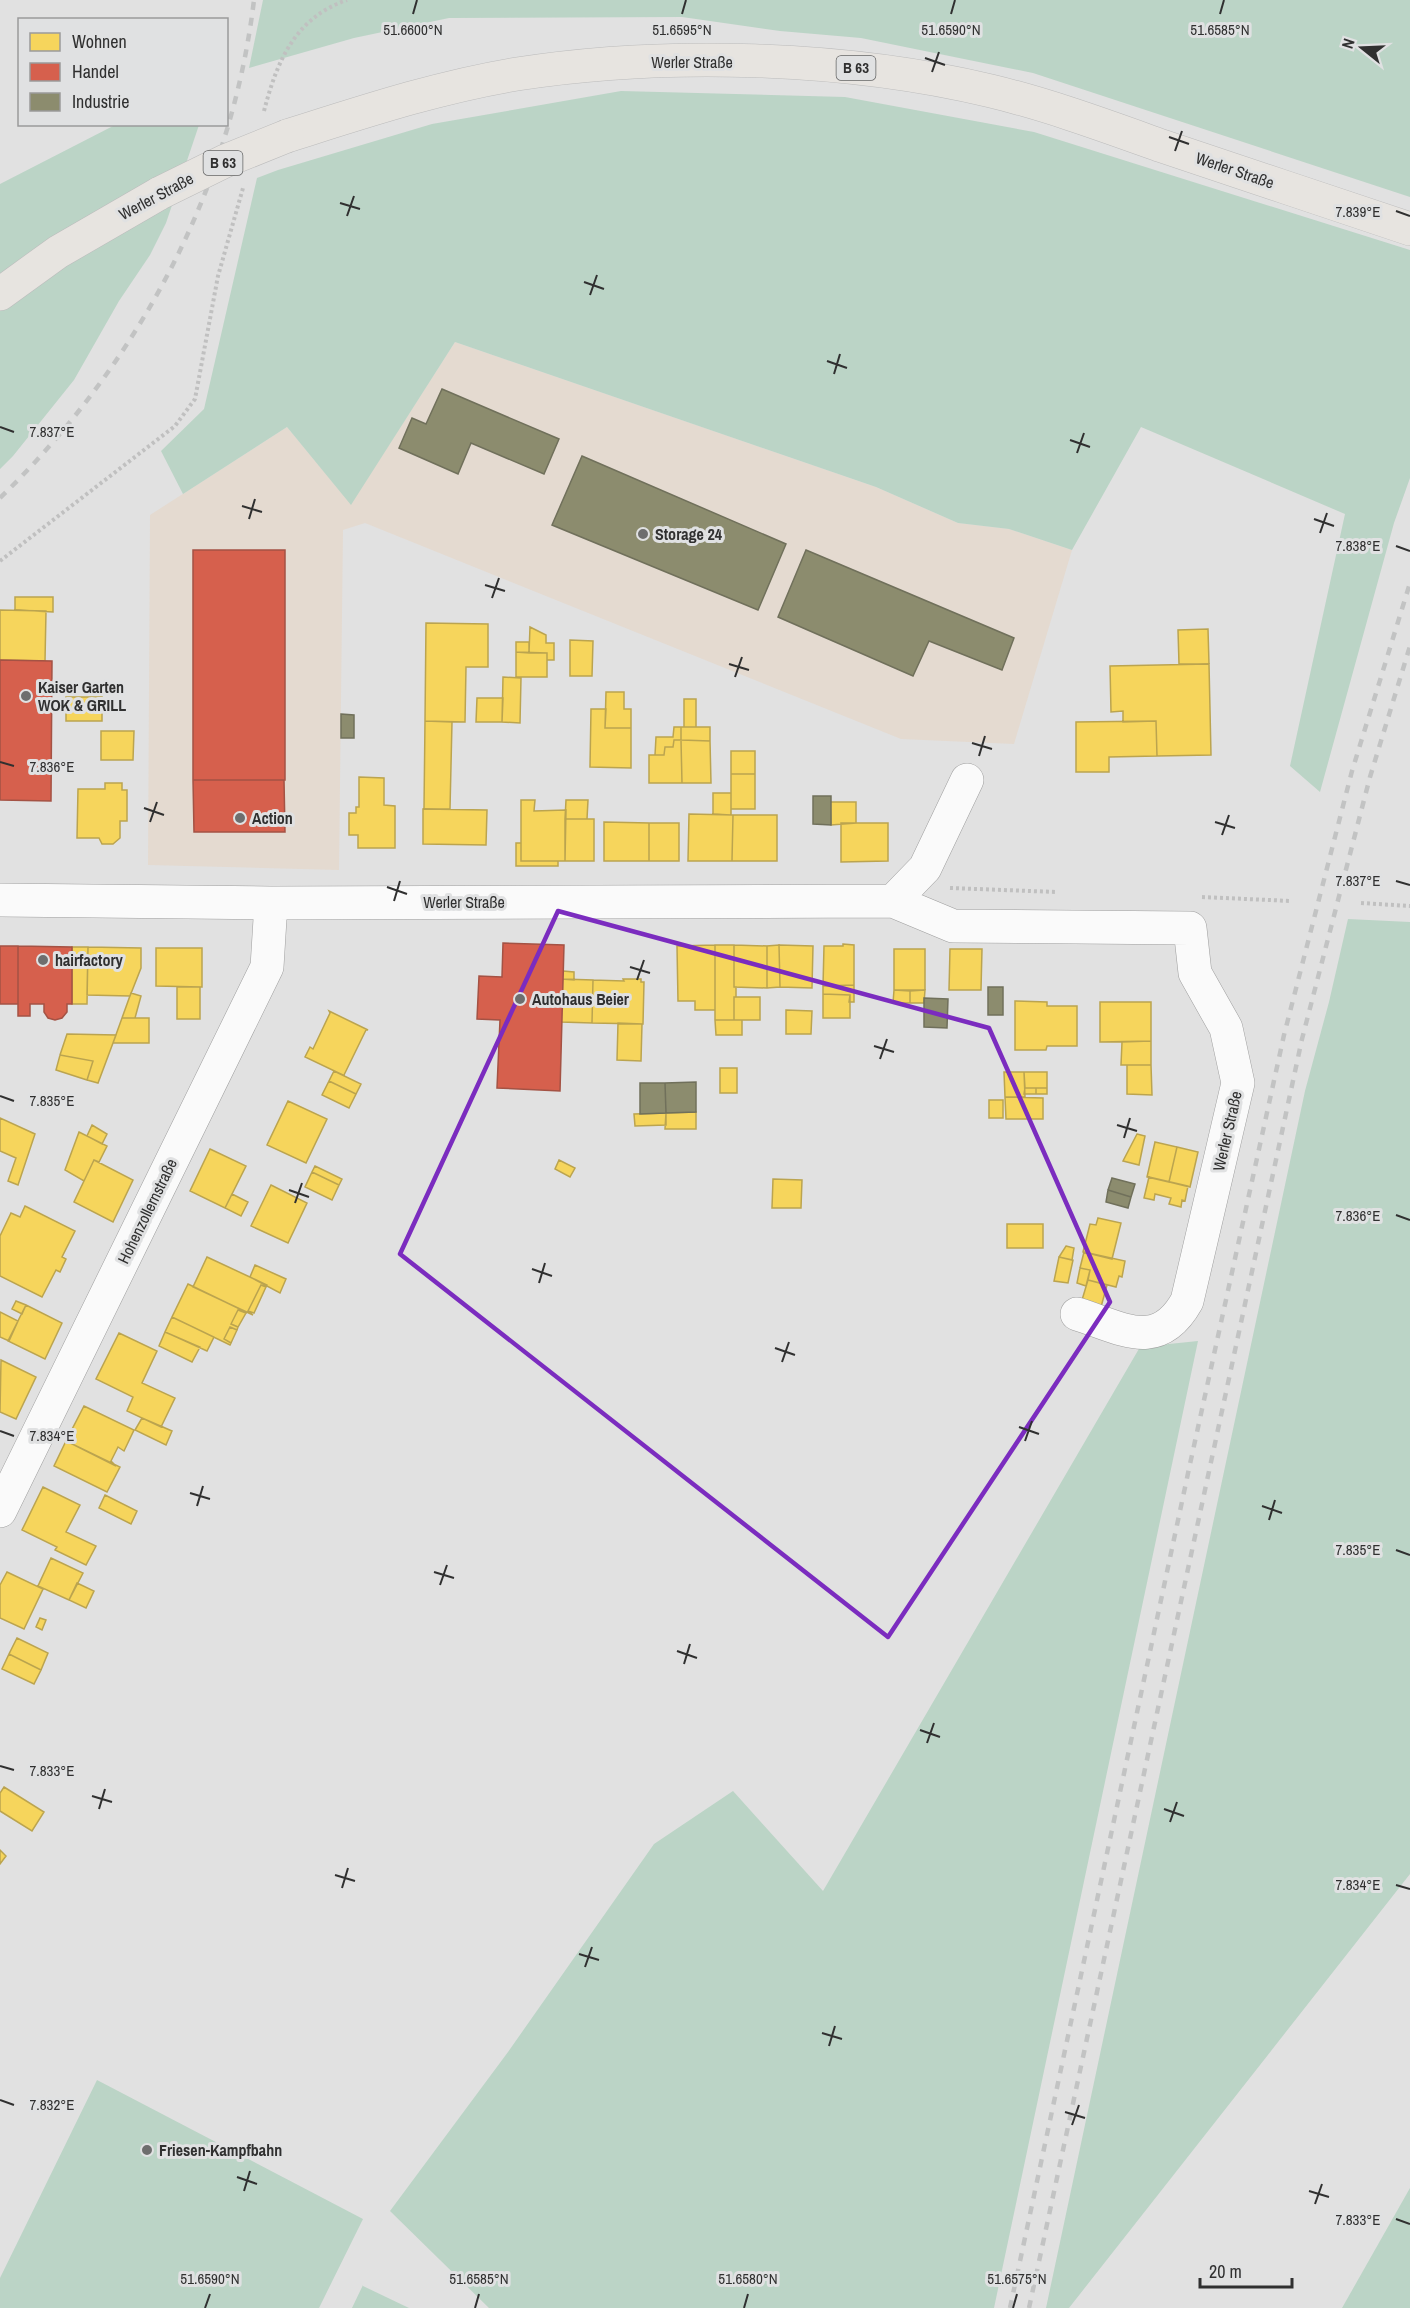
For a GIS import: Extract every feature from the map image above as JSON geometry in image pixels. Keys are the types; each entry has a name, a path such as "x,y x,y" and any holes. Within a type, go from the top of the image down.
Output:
{"main road":[{"name":"Werler Straße","path":"0,294 58,252 160,194 225,162 287,136 391,103 518,74 622,63 700,60 845,67 990,91 1069,114 1410,229"}],"street":[{"path":"893,901 925,868 967,780"},
{"name":"Werler Straße","path":"0,900 271,903 893,901 953,926 1190,928 1195,973 1226,1028 1238,1083 1187,1301 1170,1325 1154,1332 1136,1332 1077,1314"},
{"name":"Hohenzollernstraße","path":"0,1511 267,967 271,903"}],"path":[{"path":"263,113 273,78 288,46 307,24 329,6 347,0"},
{"path":"0,561 175,426 195,399 218,276 242,190"},
{"path":"1361,903 1410,906"}],"highlighted area":[{"path":"558,911 989,1028 1110,1302 888,1637 400,1254"}],"shaded area":[{"path":"455,342 876,487 958,523 1009,529 1072,550 1014,744 901,739 365,523 343,530 339,870 148,865 150,515 287,427 351,504"}],"green space":[{"path":"263,0 1410,0 1410,197 1033,73 861,38 780,31 682,17 449,18 354,38 249,68"},
{"path":"621,91 845,97 1034,132 1410,250 1410,478 1394,523 1320,792 1290,766 1345,514 1141,427 1072,550 1009,529 958,523 876,487 455,342 351,505 287,427 183,494 161,451 204,409 257,178 432,124"},
{"path":"113,126 199,126 166,223 150,255 119,301 74,380 0,469 0,184"},
{"path":"1348,919 1410,922 1410,1874 1069,2308 1046,2308 1305,1091"},
{"path":"1198,1341 994,2308 489,2308 390,2211 508,2052 654,1844 733,1791 823,1891 1140,1347"},
{"name":"Friesen-Kampfbahn","path":"97,2080 363,2219 319,2308 0,2308 0,2278"},
{"path":"1410,2188 1410,2308 1342,2308"},
{"path":"363,2286 409,2308 352,2308"}],"building: Wohnen":[{"path":"15,597 53,597 53,612 15,610"},
{"path":"0,610 46,611 45,661 0,660"},
{"path":"426,623 488,624 488,667 466,667 465,722 425,721"},
{"path":"530,627 546,635 546,643 554,643 554,660 547,660 547,653 529,653"},
{"path":"1208,629 1209,664 1179,664 1178,630"},
{"path":"570,640 593,641 592,676 570,676"},
{"path":"516,642 529,642 529,653 516,652"},
{"path":"516,652 547,653 547,677 516,677"},
{"path":"1209,664 1211,755 1157,756 1156,721 1123,722 1123,711 1111,712 1110,666"},
{"path":"503,677 521,678 520,723 502,722"},
{"path":"606,692 624,692 624,709 631,709 631,728 605,728"},
{"path":"66,697 102,697 102,721 66,721"},
{"path":"477,698 503,698 502,722 476,722"},
{"path":"684,699 696,699 696,727 684,727"},
{"path":"591,709 606,709 605,728 631,728 631,768 590,767"},
{"path":"425,721 452,722 450,809 424,809"},
{"path":"1156,721 1157,756 1109,757 1109,772 1076,772 1076,722"},
{"path":"674,727 681,727 681,740 674,740 673,747 665,747 664,755 655,755 656,737 673,737"},
{"path":"681,727 710,727 710,741 681,740"},
{"path":"101,731 134,731 133,760 101,760"},
{"path":"674,740 681,740 682,783 649,783 649,755 664,755 665,747 673,747"},
{"path":"681,740 710,741 711,783 682,783"},
{"path":"731,751 755,751 755,774 731,774"},
{"path":"731,774 755,774 755,809 731,809"},
{"path":"359,777 384,778 384,805 395,806 395,848 358,848 358,835 349,835 349,813 356,813 356,807 359,807"},
{"path":"105,783 122,783 122,790 127,790 127,821 120,821 120,838 113,844 102,844 99,838 77,838 78,789 105,789"},
{"path":"713,793 731,793 731,815 713,814"},
{"path":"521,800 535,800 534,811 566,810 565,861 521,861"},
{"path":"566,800 588,800 587,819 565,819"},
{"path":"830,802 856,802 856,823 831,825"},
{"path":"423,809 487,810 486,845 423,844"},
{"path":"689,814 733,815 732,861 688,861"},
{"path":"733,815 777,815 777,861 732,861"},
{"path":"565,819 594,819 594,861 565,861"},
{"path":"604,822 649,823 649,861 604,861"},
{"path":"649,823 679,823 679,861 649,861"},
{"path":"841,823 888,823 888,861 841,862"},
{"path":"516,843 521,843 521,861 558,861 558,866 516,866"},
{"path":"843,944 854,945 854,985 823,986 824,946 843,946"},
{"path":"715,945 734,945 736,997 734,997 734,1020 715,1020"},
{"path":"715,945 715,1010 695,1010 695,1001 678,1001 677,946"},
{"path":"734,945 767,946 767,988 734,987"},
{"path":"779,945 780,987 767,988 767,946"},
{"path":"779,945 813,946 812,988 780,987"},
{"path":"72,947 88,947 87,1004 72,1004"},
{"path":"88,947 141,948 141,968 130,996 87,995"},
{"path":"156,948 202,948 202,987 156,986"},
{"path":"894,949 925,949 925,990 894,990"},
{"path":"950,949 982,949 981,990 949,990"},
{"path":"563,971 574,972 574,980 562,979"},
{"path":"562,979 593,980 592,1023 561,1022"},
{"path":"623,979 641,979 641,982 644,982 643,1024 592,1023 593,980 624,981"},
{"path":"854,985 854,1002 849,1002 850,995 823,994 823,986"},
{"path":"177,987 200,987 200,1019 177,1019"},
{"path":"894,990 910,991 910,1003 893,1003"},
{"path":"925,990 924,1003 910,1003 910,991"},
{"path":"131,993 141,996 135,1018 122,1018"},
{"path":"823,994 850,995 850,1018 823,1018"},
{"path":"734,997 760,997 760,1020 734,1020"},
{"path":"1015,1001 1047,1002 1047,1006 1077,1006 1077,1046 1047,1046 1046,1050 1015,1050"},
{"path":"1100,1002 1151,1002 1151,1041 1100,1042"},
{"path":"786,1010 812,1011 811,1034 786,1034"},
{"path":"329,1011 368,1030 345,1076 305,1057 310,1047 313,1049"},
{"path":"122,1018 149,1018 149,1043 113,1043"},
{"path":"715,1020 742,1020 742,1035 716,1035"},
{"path":"618,1023 642,1024 641,1061 617,1060"},
{"path":"67,1034 116,1035 98,1083 87,1080 93,1061 60,1055"},
{"path":"1151,1041 1151,1065 1121,1065 1122,1042"},
{"path":"60,1055 93,1061 87,1080 56,1070"},
{"path":"1127,1065 1151,1065 1152,1095 1127,1094"},
{"path":"720,1068 737,1068 737,1093 720,1093"},
{"path":"334,1071 361,1084 356,1094 329,1081"},
{"path":"1004,1072 1024,1072 1025,1097 1005,1097"},
{"path":"1024,1072 1047,1072 1047,1088 1025,1088"},
{"path":"329,1081 356,1094 349,1108 322,1095"},
{"path":"1025,1088 1036,1088 1036,1094 1024,1094"},
{"path":"1036,1088 1047,1088 1047,1094 1036,1094"},
{"path":"1005,1097 1043,1098 1043,1119 1006,1119"},
{"path":"989,1100 1003,1100 1003,1118 989,1118"},
{"path":"288,1101 327,1119 306,1163 267,1145"},
{"path":"696,1112 696,1129 665,1129 666,1113"},
{"path":"666,1113 666,1125 635,1126 634,1114"},
{"path":"0,1118 35,1134 18,1185 8,1181 16,1158 0,1151"},
{"path":"92,1125 107,1134 102,1144 87,1136"},
{"path":"79,1132 107,1146 99,1162 94,1160 84,1181 65,1170"},
{"path":"1137,1134 1145,1136 1139,1165 1123,1161"},
{"path":"1155,1142 1177,1147 1169,1182 1147,1177"},
{"path":"1177,1147 1198,1152 1190,1187 1169,1182"},
{"path":"210,1149 246,1166 225,1208 190,1191"},
{"path":"94,1160 133,1180 113,1222 74,1202"},
{"path":"559,1160 575,1168 570,1177 555,1169"},
{"path":"315,1166 342,1179 339,1185 312,1172"},
{"path":"312,1172 339,1185 332,1200 305,1187"},
{"path":"1149,1177 1188,1186 1185,1201 1182,1200 1181,1207 1169,1204 1171,1198 1155,1194 1154,1200 1144,1198"},
{"path":"773,1179 802,1180 801,1208 772,1208"},
{"path":"271,1185 307,1203 288,1243 251,1226"},
{"path":"232,1194 248,1202 241,1216 225,1208"},
{"path":"25,1206 75,1231 62,1257 66,1259 60,1272 56,1270 42,1297 0,1276 0,1236 11,1213 20,1217"},
{"path":"1098,1218 1121,1223 1112,1259 1083,1252 1090,1224 1096,1225"},
{"path":"1007,1224 1043,1224 1043,1248 1007,1248"},
{"path":"1066,1246 1074,1248 1072,1260 1059,1257"},
{"path":"1084,1252 1125,1261 1122,1277 1119,1276 1116,1287 1088,1280 1090,1270 1080,1268"},
{"path":"207,1257 267,1285 266,1287 261,1285 248,1311 253,1315 193,1287"},
{"path":"1059,1257 1073,1260 1068,1283 1054,1281"},
{"path":"255,1265 286,1279 280,1293 250,1277"},
{"path":"1080,1268 1090,1270 1086,1286 1077,1283"},
{"path":"1088,1280 1107,1285 1101,1307 1082,1300"},
{"path":"188,1284 246,1312 238,1310 231,1324 238,1327 237,1330 230,1327 224,1339 231,1343 230,1345 172,1317"},
{"path":"261,1285 266,1287 254,1313 248,1311"},
{"path":"16,1301 26,1305 22,1314 12,1309"},
{"path":"26,1305 62,1323 45,1359 8,1341"},
{"path":"238,1310 246,1313 238,1327 231,1324"},
{"path":"0,1312 18,1321 9,1341 0,1337"},
{"path":"172,1317 214,1337 207,1351 165,1332"},
{"path":"230,1327 237,1330 231,1343 224,1339"},
{"path":"165,1332 200,1347 192,1362 159,1346"},
{"path":"119,1333 157,1351 142,1383 175,1398 161,1427 127,1411 133,1397 96,1379"},
{"path":"1,1360 36,1377 16,1419 0,1412"},
{"path":"84,1406 134,1430 124,1451 118,1447 111,1461 116,1466 66,1441"},
{"path":"142,1418 172,1431 166,1445 135,1430"},
{"path":"66,1441 120,1467 107,1492 54,1466"},
{"path":"43,1487 80,1505 66,1532 96,1546 86,1565 55,1550 57,1547 22,1530"},
{"path":"105,1495 137,1511 131,1524 99,1508"},
{"path":"51,1558 83,1573 69,1600 38,1586"},
{"path":"7,1572 43,1589 24,1629 0,1618 0,1585"},
{"path":"77,1583 94,1591 86,1608 69,1600"},
{"path":"40,1618 46,1620 42,1630 36,1627"},
{"path":"17,1638 48,1653 41,1670 9,1654"},
{"path":"9,1654 41,1670 34,1684 2,1669"},
{"path":"4,1787 44,1812 32,1831 0,1811 0,1793"},
{"path":"0,1850 6,1856 0,1864"}],"building: Handel":[{"path":"193,550 285,550 285,780 193,780"},
{"name":"Kaiser Garten WOK & GRILL","path":"0,660 52,661 51,801 0,800"},
{"path":"193,780 284,780 285,832 194,832"},
{"name":"Autohaus Beier","path":"503,943 564,945 560,1091 497,1088 500,1020 477,1019 479,976 502,977"},
{"path":"0,946 18,946 18,1004 0,1004"},
{"path":"18,946 72,947 72,1004 67,1004 67,1012 62,1018 55,1020 48,1018 44,1012 44,1004 30,1004 30,1016 18,1016"}],"building: Industrie":[{"path":"442,389 559,439 544,474 471,443 458,474 399,448 412,418 426,424"},
{"path":"582,456 786,544 758,610 552,525"},
{"path":"806,550 1014,638 1002,670 929,641 913,676 778,617"},
{"path":"341,714 354,715 354,738 341,738"},
{"path":"813,796 831,796 831,825 813,824"},
{"path":"988,987 1003,987 1003,1015 988,1015"},
{"path":"924,998 948,999 947,1028 924,1027"},
{"path":"696,1082 696,1112 666,1113 665,1083"},
{"path":"640,1083 665,1083 666,1113 640,1114"},
{"path":"1112,1178 1135,1184 1131,1197 1108,1190"},
{"path":"1108,1190 1131,1197 1128,1208 1106,1202"}],"railway":[{"path":"228,125 242,71 254,0"},
{"path":"0,498 49,446 94,391 135,332 170,271 200,206 228,126"},
{"path":"1010,2308 1284,1035 1352,771 1410,583"},
{"path":"1029,2308 1302,1039 1370,777 1410,646"}],"place":[{"name":"Storage 24","path":"643,534"},
{"name":"Kaiser Garten WOK & GRILL","path":"26,696"},
{"name":"Action","path":"240,818"},
{"name":"hairfactory","path":"43,960"},
{"name":"Autohaus Beier","path":"520,999"},
{"name":"Friesen-Kampfbahn","path":"147,2150"}]}
